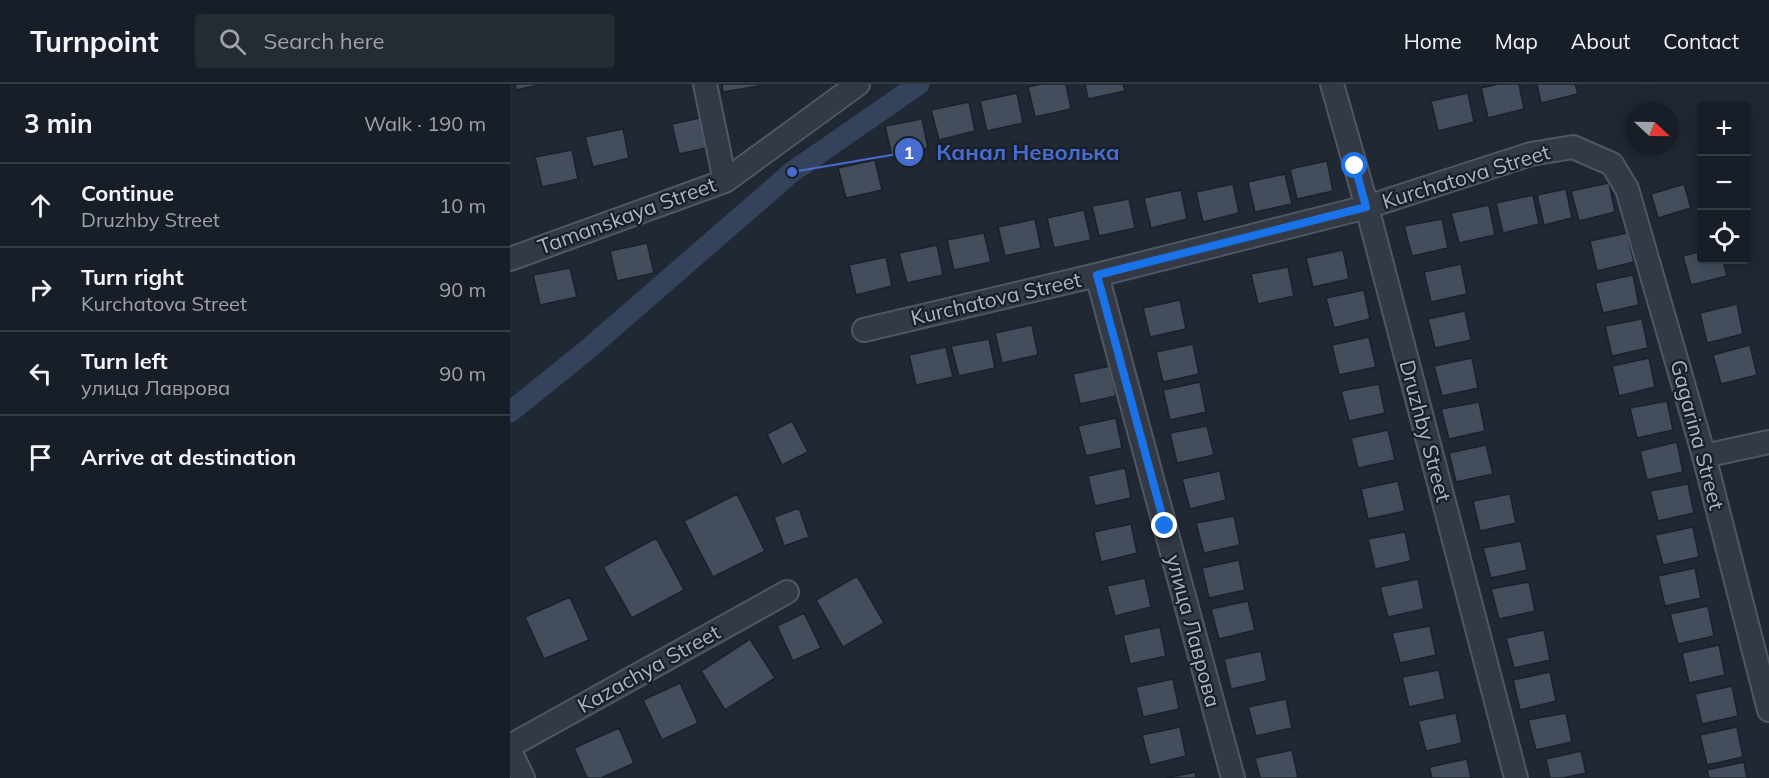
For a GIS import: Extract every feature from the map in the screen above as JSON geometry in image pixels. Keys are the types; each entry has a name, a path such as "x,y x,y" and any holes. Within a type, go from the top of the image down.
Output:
{"street":[{"path":"705,84 724,181"},
{"name":"Tamanskaya Street","path":"510,259 724,181 858,84"},
{"name":"Druzhby Street","path":"1332,84 1516,778"},
{"name":"Kurchatova Street","path":"864,330 1097,275 1366,207 1532,154 1573,147 1612,164"},
{"name":"Gagarina Street","path":"1612,164 1627,189 1704,456 1766,685 1769,710"},
{"name":"улица Лаврова","path":"1097,275 1233,778"},
{"path":"1704,456 1769,442"},
{"name":"Kazachya Street","path":"510,748 787,592"},
{"path":"510,748 523,778"}],"building":[{"path":"515,84 544,84 516,90"},
{"path":"722,84 758,84 759,86 723,92"},
{"path":"1042,84 1066,84 1071,109 1035,117 1028,87"},
{"path":"1085,84 1123,84 1125,91 1088,99"},
{"path":"1498,84 1519,84 1524,109 1488,118 1481,88"},
{"path":"1537,84 1575,84 1578,94 1541,103"},
{"path":"1017,93 1023,123 987,131 980,101"},
{"path":"1468,93 1474,122 1438,131 1431,101"},
{"path":"969,102 975,131 939,140 931,110"},
{"path":"709,116 715,146 679,154 672,124"},
{"path":"922,119 928,148 892,156 885,126"},
{"path":"623,129 629,158 593,167 585,137"},
{"path":"572,150 578,179 542,187 535,157"},
{"path":"875,160 882,190 846,198 838,168"},
{"path":"1327,161 1333,191 1297,199 1290,169"},
{"path":"1285,174 1292,204 1255,212 1248,182"},
{"path":"1609,183 1615,212 1579,221 1571,191"},
{"path":"1233,184 1239,213 1203,222 1196,192"},
{"path":"1684,184 1691,208 1658,218 1651,194"},
{"path":"1566,189 1572,218 1544,225 1537,195"},
{"path":"1181,190 1187,219 1151,228 1144,198"},
{"path":"1533,195 1539,224 1503,233 1496,203"},
{"path":"1129,199 1135,228 1099,236 1092,206"},
{"path":"1489,205 1495,235 1459,243 1451,213"},
{"path":"1084,210 1091,240 1054,248 1047,218"},
{"path":"1035,219 1041,248 1005,256 998,227"},
{"path":"1442,219 1448,248 1412,256 1404,226"},
{"path":"984,233 991,262 954,270 947,240"},
{"path":"1627,233 1634,262 1597,271 1590,241"},
{"path":"647,243 654,273 617,281 610,251"},
{"path":"937,245 943,275 907,283 899,253"},
{"path":"1343,250 1349,279 1313,287 1306,258"},
{"path":"1697,252 1697,264 1724,264 1727,276 1691,285 1683,256"},
{"path":"886,257 892,286 856,295 849,265"},
{"path":"1461,264 1467,294 1431,302 1424,272"},
{"path":"1288,267 1294,296 1258,304 1251,274"},
{"path":"570,268 577,297 540,305 533,275"},
{"path":"1633,275 1639,305 1603,313 1595,283"},
{"path":"1364,290 1370,319 1334,328 1326,298"},
{"path":"1180,300 1186,329 1150,337 1143,308"},
{"path":"1737,304 1743,334 1707,343 1700,313"},
{"path":"1465,311 1471,340 1435,348 1428,319"},
{"path":"1642,319 1648,348 1612,356 1605,326"},
{"path":"1032,325 1038,355 1002,363 995,333"},
{"path":"1369,337 1376,367 1339,375 1332,345"},
{"path":"989,339 995,368 959,376 951,346"},
{"path":"1193,344 1199,374 1163,382 1156,352"},
{"path":"1750,345 1757,375 1721,384 1713,355"},
{"path":"946,347 953,377 916,385 909,355"},
{"path":"1472,358 1478,388 1442,396 1434,366"},
{"path":"1649,358 1655,387 1619,396 1612,366"},
{"path":"1110,366 1116,396 1080,404 1073,374"},
{"path":"1200,382 1206,412 1170,420 1163,390"},
{"path":"1379,384 1385,413 1349,421 1341,391"},
{"path":"1667,401 1673,430 1637,438 1630,408"},
{"path":"1479,402 1485,431 1449,439 1441,409"},
{"path":"1116,418 1122,448 1086,456 1078,426"},
{"path":"792,421 808,452 782,465 767,434"},
{"path":"1207,426 1214,455 1177,463 1170,433"},
{"path":"1388,430 1395,460 1358,468 1351,438"},
{"path":"1677,442 1683,472 1647,480 1640,451"},
{"path":"1486,445 1493,474 1456,482 1449,453"},
{"path":"1125,468 1131,498 1095,506 1088,476"},
{"path":"1220,471 1226,500 1190,509 1182,479"},
{"path":"1398,481 1405,511 1368,519 1361,489"},
{"path":"1688,484 1694,513 1658,521 1650,491"},
{"path":"737,494 765,551 713,577 684,521"},
{"path":"1510,494 1516,523 1480,531 1473,501"},
{"path":"799,508 809,537 784,546 774,517"},
{"path":"1234,516 1240,545 1204,553 1196,523"},
{"path":"1131,524 1137,553 1101,562 1094,532"},
{"path":"1693,527 1699,557 1663,565 1655,535"},
{"path":"1405,532 1411,561 1375,569 1368,539"},
{"path":"656,538 684,590 632,618 603,567"},
{"path":"1521,541 1527,570 1491,578 1483,548"},
{"path":"1239,560 1245,590 1209,598 1202,568"},
{"path":"1695,568 1701,598 1665,606 1658,576"},
{"path":"857,576 884,623 843,647 816,600"},
{"path":"1145,578 1151,607 1115,616 1107,586"},
{"path":"1418,579 1424,609 1388,617 1380,587"},
{"path":"1529,582 1535,611 1499,619 1491,589"},
{"path":"570,597 589,640 544,659 525,617"},
{"path":"1248,601 1255,630 1219,639 1211,609"},
{"path":"1708,606 1714,636 1678,644 1670,614"},
{"path":"804,613 821,648 793,661 777,626"},
{"path":"1430,626 1436,655 1400,663 1392,633"},
{"path":"1160,627 1166,656 1130,664 1123,635"},
{"path":"1544,630 1550,660 1514,668 1506,638"},
{"path":"750,639 775,678 725,710 701,671"},
{"path":"1719,645 1725,675 1689,683 1682,653"},
{"path":"1261,651 1267,681 1231,689 1224,659"},
{"path":"1439,670 1445,699 1409,707 1402,677"},
{"path":"1550,672 1556,701 1520,710 1513,680"},
{"path":"1173,679 1179,709 1143,717 1136,687"},
{"path":"680,683 698,723 662,740 643,700"},
{"path":"1732,686 1738,716 1702,724 1695,694"},
{"path":"1286,699 1292,728 1256,736 1248,707"},
{"path":"1456,713 1462,743 1426,751 1418,721"},
{"path":"1566,713 1572,742 1536,750 1528,720"},
{"path":"1180,727 1186,756 1150,765 1142,735"},
{"path":"1737,727 1743,757 1707,765 1700,735"},
{"path":"619,728 634,763 601,778 587,778 574,748"},
{"path":"1292,750 1298,778 1260,778 1255,758"},
{"path":"1581,751 1586,773 1550,778 1546,759"},
{"path":"1467,759 1471,778 1432,778 1429,767"},
{"path":"1744,762 1747,778 1709,778 1707,770"},
{"path":"1195,772 1196,778 1166,778"}],"waterway":[{"path":"510,412 587,350 792,172 919,84"}],"place":[{"name":"Канал Неволька","path":"792,172"}],"route":[{"path":"1165,526 1097,275 1366,207 1355,166"}]}
